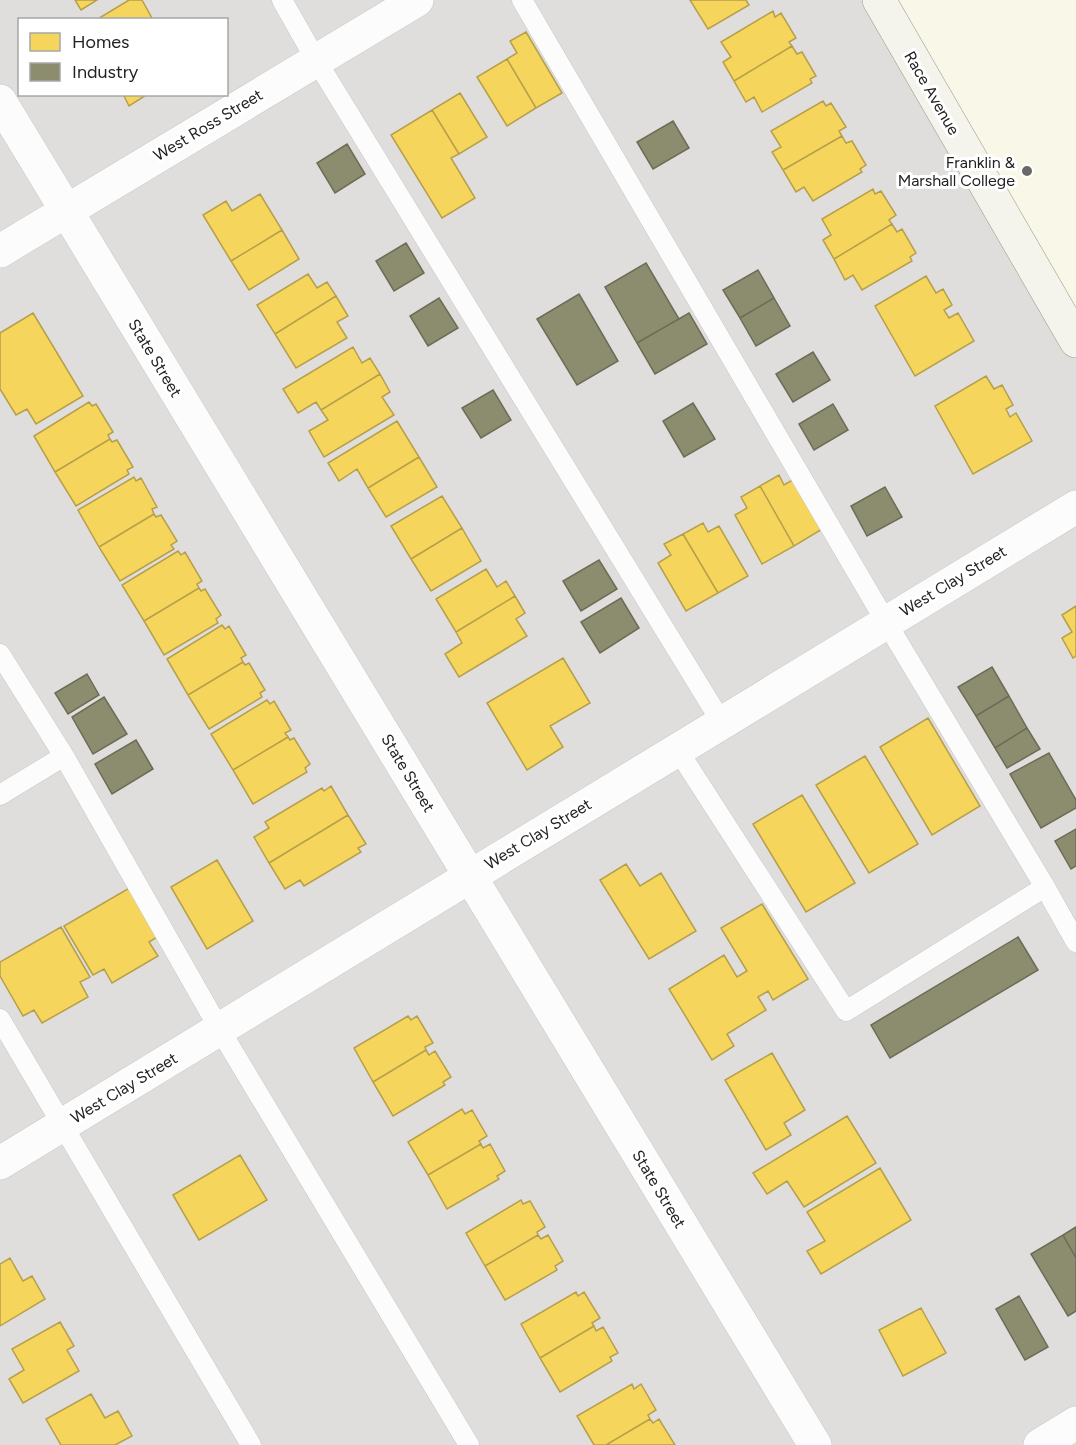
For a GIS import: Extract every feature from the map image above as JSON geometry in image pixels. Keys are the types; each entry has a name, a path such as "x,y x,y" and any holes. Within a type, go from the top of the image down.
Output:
{"main road":[{"name":"Race Avenue","path":"879,0 1076,341"}],"street":[{"name":"West Ross Street","path":"0,251 417,0"},
{"name":"State Street","path":"0,101 814,1445"},
{"name":"West Clay Street","path":"0,1162 1076,507"},
{"path":"1040,1445 1076,1423"}],"lane":[{"path":"282,0 316,60 722,723"},
{"path":"522,0 1076,942"},
{"path":"0,654 64,756 220,1030 469,1445"},
{"path":"677,749 846,1011 1045,887"},
{"path":"0,795 64,756"},
{"path":"0,1019 251,1445"}],"shaded area":[{"path":"0,0 879,0 1076,341 1076,1445 0,1445"},
{"name":"Franklin & Marshall College","path":"879,0 1076,0 1076,341"}],"building: Homes":[{"path":"75,0 97,0 81,10"},
{"path":"129,0 142,0 152,18 99,18"},
{"path":"690,0 746,0 749,5 708,29"},
{"path":"773,11 775,17 781,13 796,38 789,42 792,46 734,81 723,62 731,57 721,42"},
{"path":"526,32 562,93 536,108 507,59 517,53 510,41"},
{"path":"792,46 797,54 802,52 816,76 810,79 812,83 762,112 754,97 746,102 734,81"},
{"path":"507,59 536,108 507,126 477,77"},
{"path":"460,93 487,137 459,154 432,110"},
{"path":"124,96 145,96 129,106"},
{"path":"823,101 826,106 831,103 846,127 839,131 842,136 783,170 772,152 781,147 771,131"},
{"path":"432,110 459,154 451,158 475,198 442,218 391,135"},
{"path":"842,136 846,143 852,141 866,165 860,169 862,172 813,201 804,187 796,192 783,170"},
{"path":"873,189 875,194 881,191 896,215 889,220 892,224 834,259 823,240 831,235 822,219"},
{"path":"260,194 282,230 231,261 203,215 226,201 232,211"},
{"path":"892,224 897,232 902,229 916,253 910,257 912,261 862,290 853,275 845,280 834,259"},
{"path":"282,230 299,259 249,290 231,261"},
{"path":"308,274 317,288 327,282 336,296 275,334 257,305"},
{"path":"926,276 936,293 943,289 952,305 944,310 949,318 958,313 974,341 915,376 875,306"},
{"path":"336,296 348,316 337,322 347,338 296,368 275,334"},
{"path":"33,313 83,396 36,424 27,409 16,415 0,389 0,333"},
{"path":"353,347 362,363 370,358 380,374 321,410 316,402 298,413 283,389"},
{"path":"380,374 390,392 382,397 394,415 324,457 309,431 328,420 321,410"},
{"path":"986,376 994,389 1002,385 1013,405 1006,409 1010,417 1016,413 1032,441 973,474 935,406"},
{"path":"89,402 92,406 96,404 113,432 108,435 110,439 55,472 34,436"},
{"path":"397,421 419,457 368,488 357,469 339,481 328,463"},
{"path":"110,439 112,442 117,440 133,467 127,470 129,474 76,506 55,472"},
{"path":"419,457 437,487 386,517 368,488"},
{"path":"779,475 784,485 796,478 824,528 794,546 760,486"},
{"path":"134,477 136,481 141,478 157,507 152,509 154,514 99,547 78,510"},
{"path":"760,486 794,546 762,564 735,515 747,508 741,497"},
{"path":"442,496 462,528 411,559 391,526"},
{"path":"154,514 156,517 161,515 177,541 171,545 174,549 120,581 99,547"},
{"path":"703,523 708,532 719,526 748,576 718,593 683,534"},
{"path":"462,528 481,561 431,591 411,559"},
{"path":"683,534 718,593 686,611 658,563 671,555 664,544"},
{"path":"178,551 181,555 185,552 202,581 197,584 199,588 144,621 122,585"},
{"path":"486,569 497,587 506,581 515,596 456,632 436,599"},
{"path":"199,588 201,591 205,589 221,615 216,619 218,623 164,655 144,621"},
{"path":"515,596 525,613 516,619 527,636 459,677 445,654 462,643 456,632"},
{"path":"1076,606 1076,656 1073,658 1062,638 1072,632 1062,615"},
{"path":"222,625 225,629 229,626 246,655 241,658 243,662 188,695 167,659"},
{"path":"563,658 590,703 550,726 563,747 527,770 487,703"},
{"path":"243,662 245,665 249,663 265,690 260,693 262,697 209,729 188,695"},
{"path":"267,700 270,704 274,701 291,730 285,733 288,737 233,770 211,734"},
{"path":"928,718 980,806 932,835 880,747"},
{"path":"288,737 290,740 294,738 310,764 305,768 307,772 253,804 233,770"},
{"path":"865,756 918,844 869,873 816,785"},
{"path":"331,786 348,815 269,863 254,837 269,828 265,822 322,788 324,791"},
{"path":"802,795 855,883 806,912 753,824"},
{"path":"348,815 366,844 358,848 361,852 304,886 300,880 285,889 269,863"},
{"path":"217,860 253,921 207,949 171,887"},
{"path":"626,864 640,886 661,873 696,931 649,959 600,880"},
{"path":"131,887 159,936 149,942 158,956 112,983 104,969 93,975 64,926"},
{"path":"762,904 808,979 773,1000 768,991 758,997 766,1010 727,1034 734,1046 712,1060 669,989 724,955 737,977 747,971 721,928"},
{"path":"61,927 90,977 80,982 88,997 42,1023 34,1010 23,1016 0,976 0,962"},
{"path":"408,1016 411,1020 417,1016 433,1043 425,1047 426,1050 373,1082 354,1048"},
{"path":"426,1050 429,1055 435,1051 451,1077 443,1082 445,1085 393,1116 373,1082"},
{"path":"772,1053 805,1110 784,1123 791,1135 766,1150 725,1080"},
{"path":"462,1109 465,1114 472,1110 487,1136 479,1141 481,1144 428,1175 408,1142"},
{"path":"847,1116 876,1163 804,1207 787,1181 767,1194 753,1173"},
{"path":"481,1144 483,1148 490,1144 505,1171 497,1176 499,1179 447,1209 428,1175"},
{"path":"240,1155 267,1200 199,1240 173,1195"},
{"path":"880,1168 911,1220 821,1274 807,1251 825,1241 807,1212"},
{"path":"521,1200 523,1204 530,1201 545,1227 537,1232 538,1235 485,1266 466,1233"},
{"path":"538,1235 541,1239 548,1235 563,1261 555,1266 557,1270 505,1300 485,1266"},
{"path":"10,1258 23,1281 32,1276 45,1299 0,1326 0,1264"},
{"path":"576,1292 578,1296 584,1292 600,1318 592,1323 594,1326 540,1358 521,1324"},
{"path":"921,1308 946,1353 903,1376 879,1330"},
{"path":"60,1322 74,1346 67,1350 79,1371 23,1403 9,1379 24,1370 12,1349"},
{"path":"594,1326 596,1331 603,1327 618,1353 610,1357 612,1361 560,1392 540,1358"},
{"path":"632,1384 634,1389 641,1384 656,1410 648,1415 650,1419 606,1445 594,1445 577,1416"},
{"path":"91,1394 105,1418 118,1411 132,1436 115,1445 61,1445 46,1419"},
{"path":"650,1419 653,1423 659,1419 675,1445 606,1445"}],"building: Industry":[{"path":"673,121 689,148 653,169 637,142"},
{"path":"347,144 365,174 335,193 317,163"},
{"path":"406,243 424,273 394,291 376,261"},
{"path":"646,263 679,319 637,343 605,287"},
{"path":"758,270 774,298 740,318 723,290"},
{"path":"579,294 618,361 577,385 537,319"},
{"path":"439,298 458,328 428,346 410,316"},
{"path":"774,298 790,326 756,346 740,318"},
{"path":"689,313 707,344 655,374 637,343"},
{"path":"813,352 830,380 793,402 776,374"},
{"path":"493,390 511,420 481,438 462,408"},
{"path":"693,403 715,439 684,457 663,421"},
{"path":"833,404 848,430 814,450 799,424"},
{"path":"885,487 902,517 867,536 851,506"},
{"path":"599,560 617,589 581,611 563,581"},
{"path":"621,598 639,628 600,653 581,622"},
{"path":"992,667 1009,696 976,716 958,687"},
{"path":"87,674 99,695 68,714 55,693"},
{"path":"1009,696 1027,728 995,748 976,716"},
{"path":"104,697 127,734 93,754 72,717"},
{"path":"1027,728 1040,749 1007,768 995,748"},
{"path":"136,740 153,769 112,794 95,764"},
{"path":"1049,753 1076,800 1076,808 1041,828 1010,774"},
{"path":"1076,829 1076,866 1071,869 1055,841"},
{"path":"1018,937 1038,970 890,1058 871,1025"},
{"path":"1076,1227 1076,1258 1063,1235"},
{"path":"1063,1235 1076,1258 1076,1311 1068,1316 1031,1254"},
{"path":"1019,1296 1048,1347 1025,1360 996,1309"}],"place":[{"name":"Franklin & Marshall College","path":"1027,171"}]}
